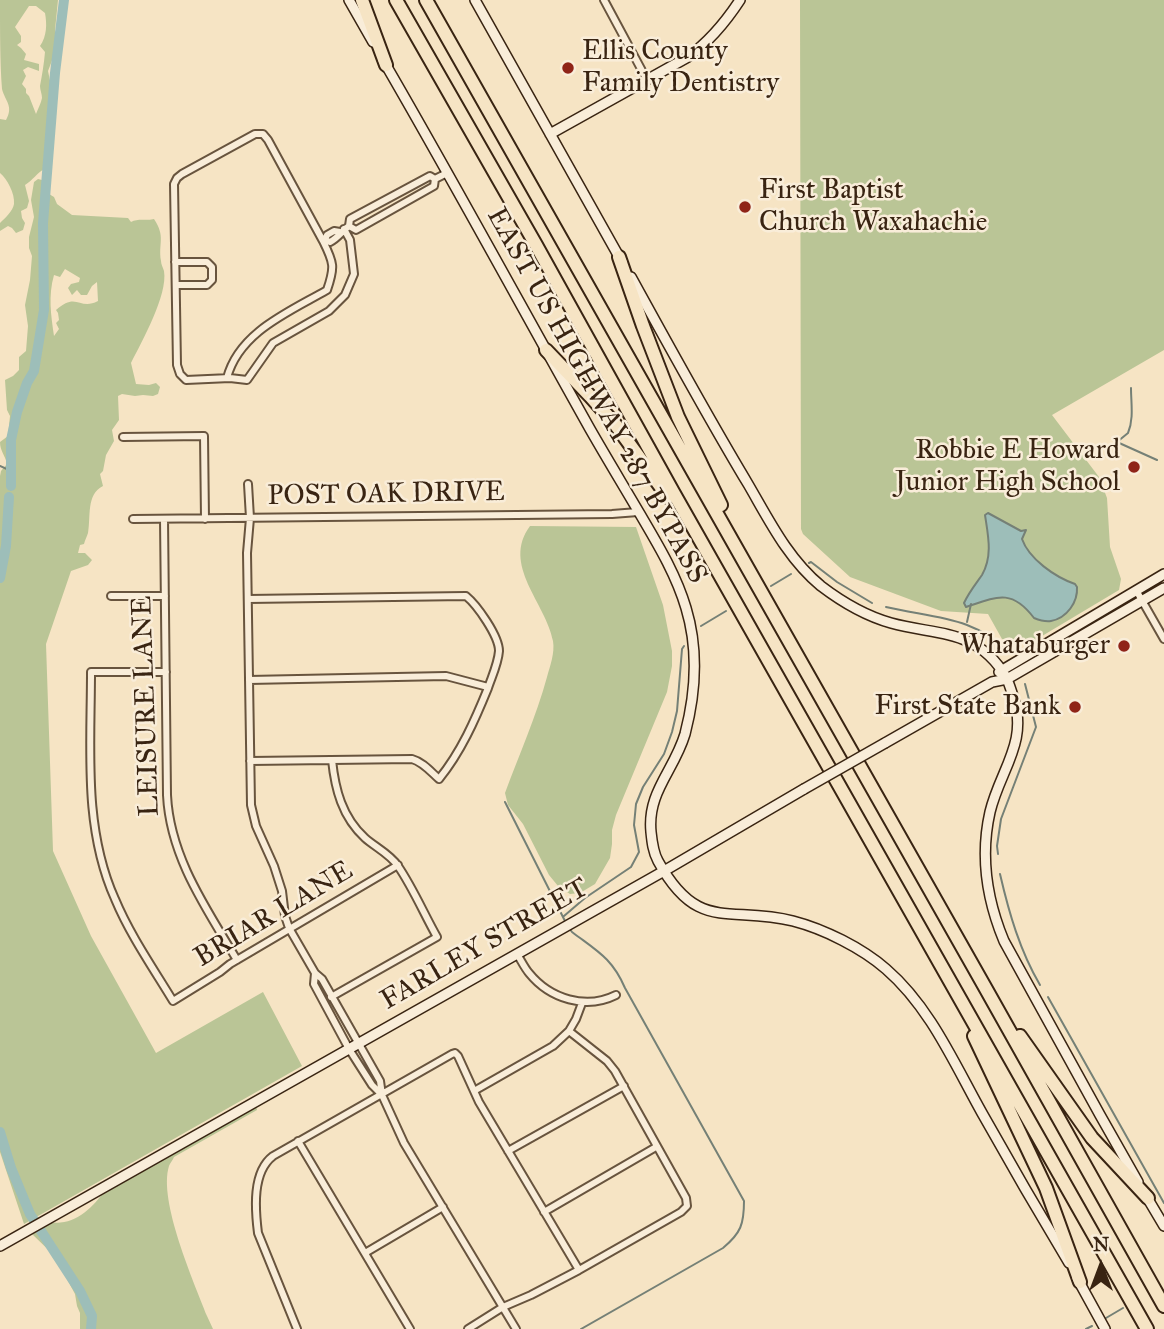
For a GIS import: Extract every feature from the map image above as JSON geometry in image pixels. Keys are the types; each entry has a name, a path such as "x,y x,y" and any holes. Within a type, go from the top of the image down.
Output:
{"highway":[{"path":"362,0 386,65"},
{"path":"396,0 1147,1329"},
{"path":"426,0 1164,1306"},
{"path":"619,257 642,326 678,416 741,547 745,564"},
{"path":"546,350 615,424 706,549"},
{"path":"953,932 964,940 1014,1027 1092,1138 1148,1198"},
{"path":"965,1006 972,1033 1046,1188 1080,1282"}],"main road":[{"name":"EAST US HIGHWAY 287 BYPASS","path":"349,0 656,541 685,605 694,645 694,686 684,739 651,808 652,846 656,858 678,892 700,909 796,922 839,939 862,952 899,981 919,1004 935,1029 1105,1329"},
{"path":"475,0 733,460 792,557 820,585 858,610 891,623 970,640 983,649 1007,678 1018,710 1019,726 1013,754 993,800 990,814 986,849 989,900 1004,941 1163,1223"},
{"path":"550,134 688,57 718,32 740,0"},
{"path":"992,682 1001,670 1164,574"},
{"path":"992,682 1007,678 1164,588"},
{"name":"FARLEY STREET","path":"0,1246 664,871 992,682"}],"street":[{"path":"604,0 647,80"},
{"path":"227,378 230,366 258,331 327,290 332,274 332,259 263,134 255,134 177,178 174,184 177,365 186,380 247,380 273,343 330,311 345,295 354,274 350,240 344,229"},
{"path":"435,179 447,173"},
{"path":"324,241 330,242 337,238 350,219 430,176 435,179"},
{"path":"344,229 356,230 434,186 435,179"},
{"path":"175,262 207,262 212,267 212,280 207,285 176,285"},
{"path":"123,438 204,436 205,519"},
{"path":"248,484 250,761 253,819 274,866 289,928 315,973 323,979 333,997 353,1046 372,1085 382,1095 404,1143 516,1329"},
{"name":"POST OAK DRIVE","path":"133,519 638,512"},
{"name":"LEISURE LANE","path":"164,519 167,795 170,824 189,878 237,960"},
{"path":"1136,590 1164,639"},
{"path":"111,596 165,596"},
{"path":"248,598 466,596 479,609 498,644 496,663 477,716 454,762 439,779 424,765 412,760 250,761"},
{"name":"BRIAR LANE","path":"166,672 91,672 92,807 97,842 115,900 173,1002 289,928 398,865"},
{"path":"249,680 446,677 488,687"},
{"path":"323,1001 437,937 398,865 363,836 350,820 337,792 332,760"},
{"path":"517,954 530,975 553,993 582,1003 617,995"},
{"path":"315,973 314,984 353,1046"},
{"path":"474,1091 552,1046 569,1031 582,1003"},
{"path":"468,1329 503,1307 531,1296 579,1270 681,1212 687,1206 686,1198 624,1086 607,1061 569,1031"},
{"path":"297,1329 258,1233 257,1187 266,1161 455,1053 508,1151 579,1270"},
{"path":"508,1151 624,1086"},
{"path":"298,1142 410,1329"},
{"path":"544,1212 656,1147"},
{"path":"365,1253 443,1207"}],"green space":[{"path":"0,0 58,0 56,50 48,71 56,122 47,134 44,169 25,185 29,201 27,208 21,211 25,223 23,230 16,233 8,226 0,231 0,223 14,204 10,187 0,173 0,119 6,120 9,111 2,89","holes":["29,6 36,6 45,13 46,26 40,46 45,52 40,86 42,98 36,114 22,84 26,76 23,70 28,67 39,71 39,64 24,60 26,54 17,45 21,42 21,36 15,27"]},
{"path":"800,0 1164,0 1164,350 1052,415 1099,477 1107,498 1110,547 1121,579 1119,590 1027,645 1002,639 988,614 941,611 850,577 803,534 801,529"},
{"path":"42,180 45,183 44,191 72,215 128,218 131,222 154,219 161,235 160,255 164,271 158,305 131,363 136,384 156,383 160,387 158,394 118,396 119,420 112,430 114,441 100,474 103,486 94,494 90,506 88,533 78,553 85,553 92,560 88,565 71,571 46,644 53,851 91,936 156,1053 263,992 302,1066 24,1224 0,1152 0,476 7,464 0,442 8,436 10,416 7,410 5,380 19,370 19,357 26,351 28,326 25,305 32,256 29,237 34,217 31,200 34,182","holes":["65,269 80,278 79,282 68,288 72,295 77,290 81,295 87,295 97,282 98,301 86,304 69,302 56,310 59,329 54,336 51,313 54,275 60,277"]},
{"path":"530,526 636,527 663,605 672,651 667,692 616,815 610,858 595,884 580,893 570,894 558,886 549,875 523,824 508,805 505,793 538,707 553,650 549,627 528,584 520,555 522,541"},
{"path":"256,1105 257,1110 174,1157 169,1166 168,1199 173,1220 186,1263 213,1329 80,1329 80,1313 68,1281 66,1267 31,1233 49,1222 66,1222 82,1215 105,1190"}],"water":[{"path":"988,513 1021,531 1026,530 1022,539 1030,553 1051,572 1075,584 1076,598 1062,617 1051,621 1034,618 1019,602 1004,597 966,607 964,603 988,560 985,515"}],"waterway":[{"path":"11,486 11,440 17,412 34,371 44,310 43,223 55,73 64,0"},
{"path":"1106,451 1128,433 1130,428 1131,388"},
{"path":"1117,442 1157,460"},
{"path":"0,466 11,471"},
{"path":"0,578 6,546 9,497"},
{"path":"809,563 872,603"},
{"path":"771,586 791,574"},
{"path":"967,622 971,604"},
{"path":"886,607 967,625 996,641 1009,653"},
{"path":"701,626 726,611"},
{"path":"564,916 585,898 631,867 639,852 634,825 636,804 643,787 664,754 672,732 684,646"},
{"path":"998,854 1001,819 1036,727 1025,684"},
{"path":"505,802 566,923"},
{"path":"1000,874 1016,931 1040,985"},
{"path":"569,928 615,969 744,1201 740,1227 734,1238 723,1248 581,1329"},
{"path":"1048,997 1164,1203"},
{"path":"0,1132 30,1214 80,1291 92,1316 91,1329"},
{"path":"1106,1318 1123,1308"},
{"path":"1086,1329 1092,1326"}],"place":[{"name":"Ellis County Family Dentistry","path":"568,68"},
{"name":"First Baptist Church Waxahachie","path":"745,207"},
{"name":"Robbie E Howard Junior High School","path":"1134,467"},
{"name":"Whataburger","path":"1124,646"},
{"name":"First State Bank","path":"1075,707"}]}
